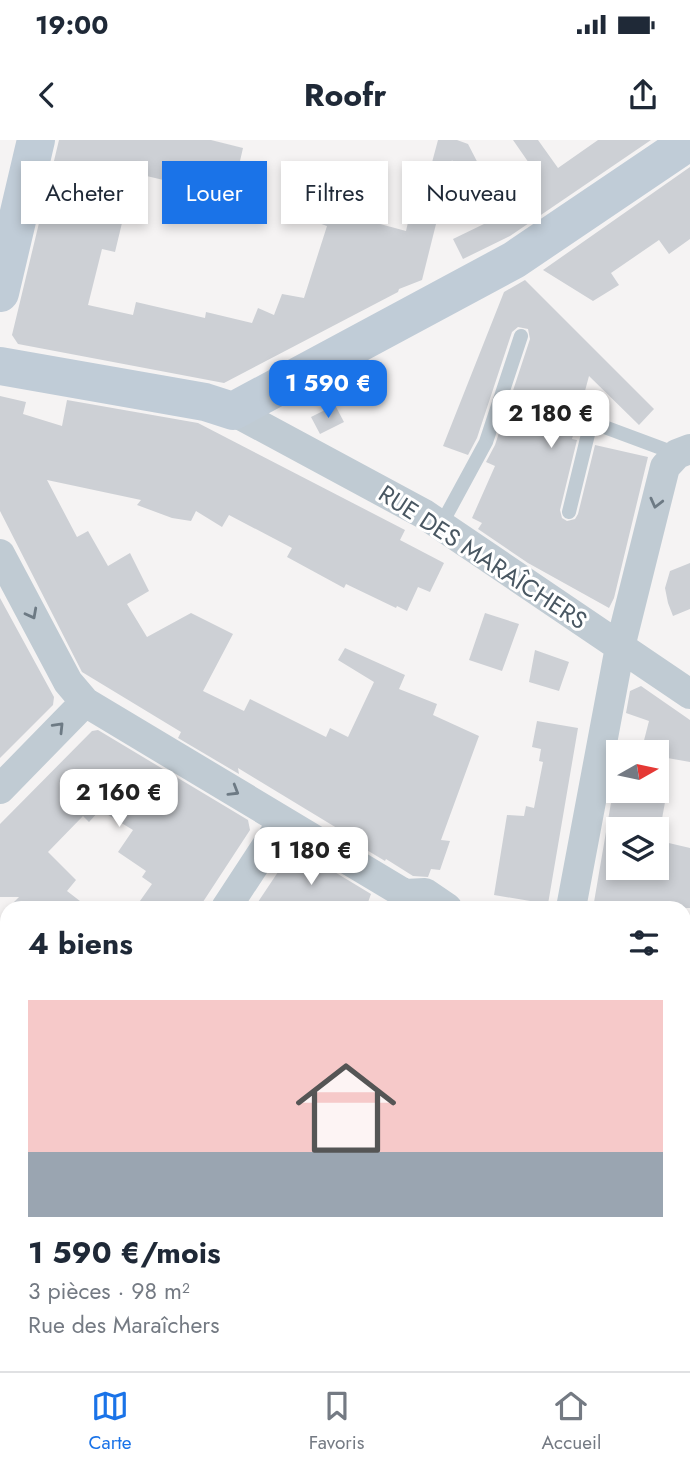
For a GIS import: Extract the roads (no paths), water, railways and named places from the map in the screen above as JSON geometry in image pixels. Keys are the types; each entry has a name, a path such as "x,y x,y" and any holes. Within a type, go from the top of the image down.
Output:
{"street":[{"path":"0,293 36,140"},
{"path":"0,366 205,402 233,411 514,260 690,141"},
{"name":"RUE DES MARAÎCHERS","path":"233,411 441,525 690,694"},
{"path":"572,901 620,647 665,467 684,452"},
{"path":"0,554 68,682 85,702 405,894 425,893 437,901"},
{"path":"0,789 85,702"},
{"path":"231,901 283,821"}],"lane":[{"path":"441,525 486,442 521,336"},
{"path":"569,512 591,422 684,452"}]}
